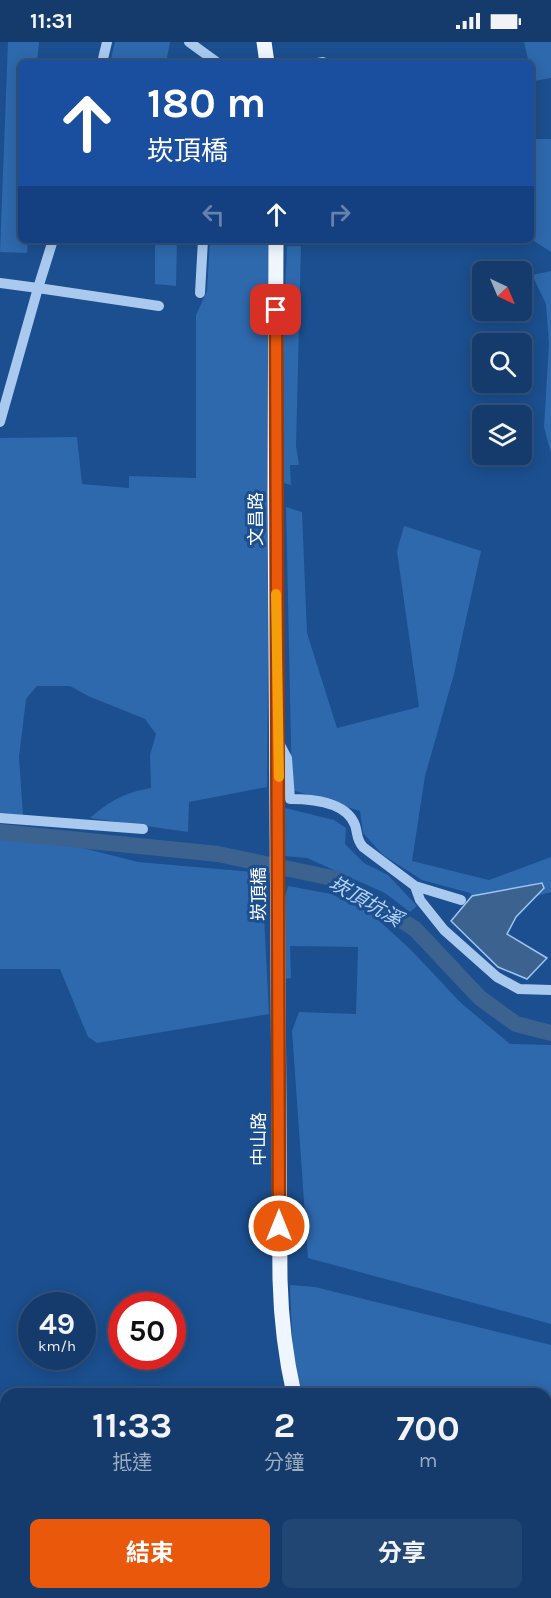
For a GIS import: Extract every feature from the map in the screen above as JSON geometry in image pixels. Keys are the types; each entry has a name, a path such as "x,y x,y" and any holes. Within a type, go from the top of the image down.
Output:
{"main road":[{"path":"264,42 267,60"},
{"name":"文昌路","path":"276,243 275,497 279,798"},
{"name":"崁頂橋","path":"278,991 279,798"},
{"name":"中山路","path":"278,991 281,1316 286,1360 293,1388"}],"street":[{"path":"103,60 107,42"},
{"path":"189,42 212,60"},
{"path":"0,422 52,243"},
{"path":"200,293 203,243"},
{"path":"0,283 159,306"},
{"path":"278,740 287,758 290,799 316,799 343,811 354,823 357,840 363,847 416,886 461,900"},
{"path":"0,818 143,829"},
{"path":"416,886 420,900 444,930 497,977 519,989 551,990"}],"shaded area":[{"path":"8,42 39,42 37,60 18,60 18,243 28,243 27,253 0,252"},
{"path":"115,42 170,42 167,60 111,60"},
{"path":"524,42 551,42 551,78 534,81 534,60 528,60"},
{"path":"536,139 551,139 551,252 534,241 534,145"},
{"path":"155,243 177,243 176,286 155,284"},
{"path":"210,243 271,243 267,787 189,802 188,832 90,818 118,798 151,788 150,755 156,734 145,719 88,696 70,686 37,686 26,699 19,757 23,815 0,813 0,438 77,437 82,484 129,488 129,476 196,478 196,315 207,291"},
{"path":"287,246 301,246 296,446 299,465 290,465 291,485 277,481"},
{"path":"551,271 551,453 544,427 549,344 546,304 532,275"},
{"path":"286,507 302,512 307,633 337,728 419,707 397,551 404,526 481,551 454,674 425,776 412,861 489,880 551,857 551,892 537,896 544,889 542,883 472,896 470,893 422,880 383,855 363,833 360,811 292,790"},
{"path":"281,807 334,820 346,828 345,844 364,863 388,875 417,906 410,912 385,893 307,858 284,856"},
{"path":"0,835 59,842 138,862 266,873 264,898 250,900 253,914 264,916 269,1014 97,1043 88,1037 60,969 0,969"},
{"path":"542,883 544,888 516,917 507,934 547,958 527,979 498,967 451,921 472,896"},
{"path":"288,886 331,894 372,914 412,951 461,1003 510,1044 551,1045 551,1324 308,1258 292,1031 299,1012 356,1014 358,947 290,946 291,978 282,979 282,908"},
{"path":"290,1285 315,1287 551,1345 551,1388 301,1388 293,1358"}],"waterway":[{"name":"崁頂坑溪","path":"0,832 218,854 337,879 415,929 480,998 516,1024 551,1033"}],"slow traffic":[{"path":"276,594 279,777"}],"route":[{"path":"276,310 279,1226"}]}
